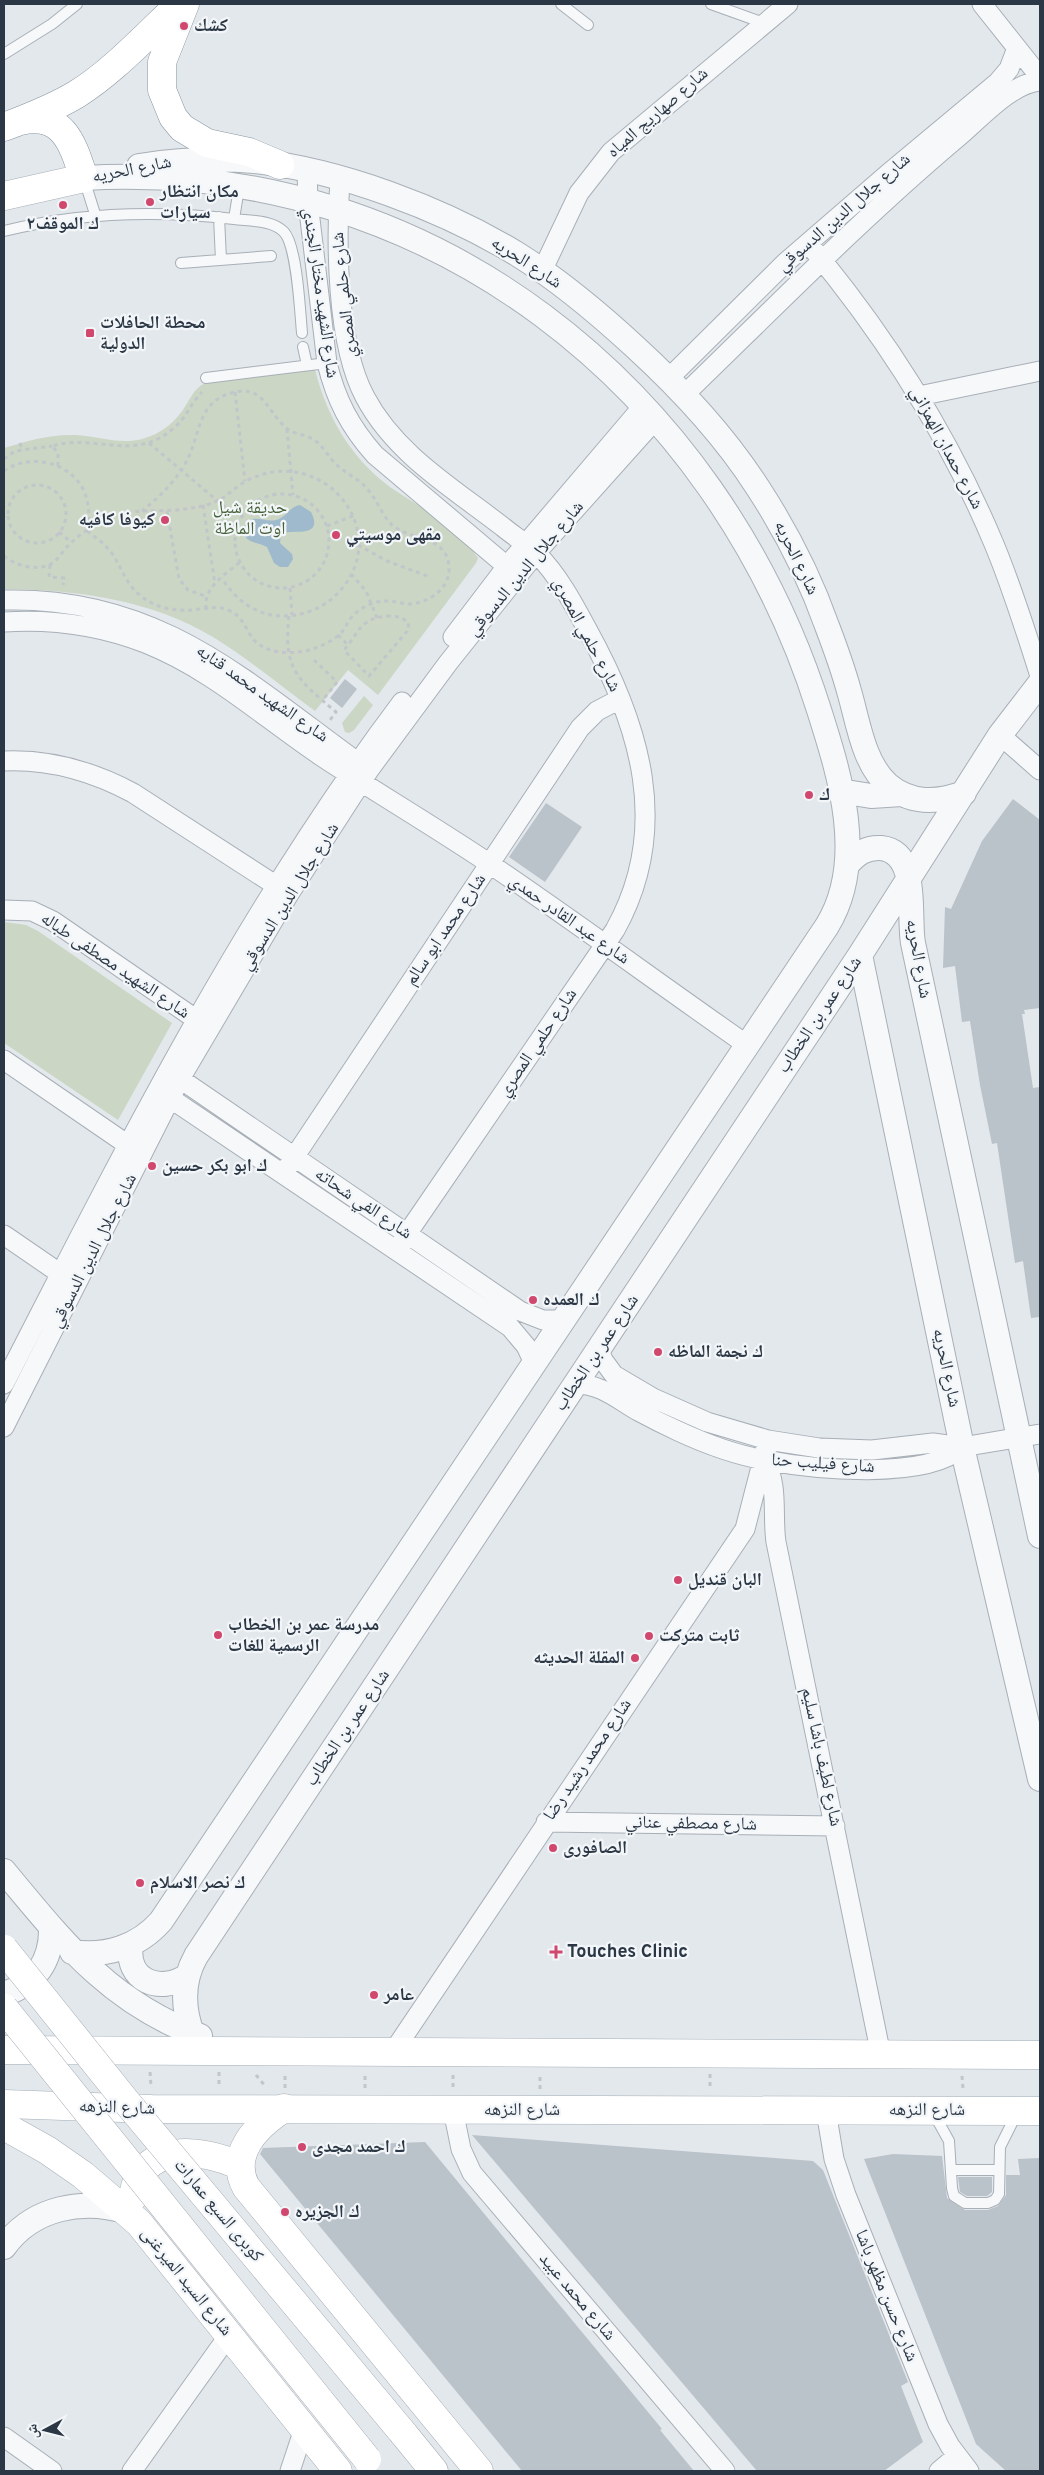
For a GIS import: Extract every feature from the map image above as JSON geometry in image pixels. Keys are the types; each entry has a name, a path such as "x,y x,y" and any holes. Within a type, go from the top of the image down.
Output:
{"main road":[{"path":"12,124 79,93 110,68 180,4"},
{"path":"185,4 162,62 162,90 173,117 188,132 207,143 249,152 280,165"},
{"path":"4,196 84,178 72,142 59,127 40,120 12,124"},
{"name":"كوبرى السبع عمارات","path":"4,1948 125,2100 434,2471"},
{"path":"4,2008 376,2471"},
{"path":"4,2050 148,2049 1040,2055"},
{"name":"شارع النزهه","path":"4,2104 152,2109 1030,2111"},
{"path":"284,2108 271,2117 255,2133 242,2152 240,2166 242,2181 479,2471"},
{"name":"شارع السيد الميرغنى","path":"4,2126 71,2166 134,2218 338,2471"},
{"path":"134,2218 135,2188 143,2171 157,2159 174,2153 199,2153 224,2159 240,2166"}],"street":[{"name":"شارع صهاريج المياه","path":"542,271 570,208 600,165 631,134 788,4"},
{"path":"982,4 1040,77"},
{"name":"شارع جلال الدين الدسوقي","path":"676,387 742,304 808,243 998,82 1009,69 1017,48"},
{"name":"شارع جلال الدين الدسوقي","path":"676,387 822,260 927,163 1009,94 1025,85 1040,81"},
{"name":"شارع الحريه","path":"84,178 111,171 167,162 224,160 280,165 340,179 394,196 457,222 494,241 542,271 608,322 676,387 740,462 788,539 826,623 869,757 882,778 902,794 916,799 932,801 948,799 964,793"},
{"name":"شارع الشهيد مختار الجندي","path":"307,171 308,202 327,363 333,388 343,413 357,435 375,455 512,571"},
{"name":"شارع الحريه","path":"84,178 170,178 239,187 308,202 338,211 432,247 522,299 585,348 650,412 695,468 728,515 770,590 794,643 811,688 840,791 846,835 847,865"},
{"name":"شارع حلمي المصري","path":"340,179 338,211 346,341 350,359 364,395 384,428 410,456 531,549 555,576 602,656 620,699 641,764 647,821 643,859 625,913 396,1250"},
{"name":"شارع حمدان الهمزاني","path":"808,243 871,324 920,396 956,462 994,544 1040,676"},
{"path":"920,396 1040,371"},
{"name":"شارع جلال الدين الدسوقي","path":"174,1075 196,1020 359,772 512,571 650,412"},
{"name":"شارع الشهيد محمد قنايه","path":"4,600 40,600 84,606 111,612 165,631 231,669 320,735 359,772"},
{"name":"شارع الشهيد محمد قنايه","path":"4,622 51,622 97,629 136,640 167,652 359,772"},
{"name":"شارع عمر بن الخطاب","path":"192,2033 184,2005 187,1976 196,1956 860,955 1000,735 1040,683"},
{"name":"شارع محمد ابو سالم","path":"284,1174 585,722 605,706 620,699"},
{"path":"1000,735 1040,770"},
{"path":"4,762 43,762 67,766 112,781 283,890"},
{"name":"شارع عبد القادر حمدي","path":"359,772 747,1046"},
{"path":"840,791 871,796 902,794"},
{"path":"72,1952 98,1953 115,1951 144,1936 161,1921 833,917 844,888 847,865 860,852 885,848 893,852 904,864 909,880"},
{"name":"شارع الحريه","path":"909,880 913,943 1030,1436 1040,1536"},
{"name":"شارع جلال الدين الدسوقي","path":"4,1427 77,1285 164,1094 283,890"},
{"name":"شارع الشهيد مصطفى طباله","path":"4,910 32,911 54,921 196,1020"},
{"name":"شارع الحريه","path":"860,955 962,1447 1040,1779"},
{"path":"4,1060 128,1145"},
{"name":"شارع الفي شحاته","path":"174,1075 526,1314 544,1320 563,1320"},
{"name":"شارع جلال الدين الدسوقي","path":"4,1384 128,1145 164,1094"},
{"name":"شارع الفي شحاته","path":"164,1094 510,1327 526,1346 534,1363"},
{"path":"4,1235 77,1285"},
{"name":"شارع فيليب حنا","path":"599,1349 603,1360 614,1375 653,1398 707,1422 768,1440 819,1448 854,1450 890,1449 934,1443 962,1447 1030,1436"},
{"name":"شارع فيليب حنا","path":"576,1384 601,1388 645,1415 698,1440 764,1460 817,1467 873,1469 939,1462 955,1454 962,1447"},
{"name":"شارع محمد رشيد رضا","path":"393,2052 745,1528 768,1440"},
{"name":"شارع لطيف باشا سليم","path":"764,1460 774,1485 776,1542 881,2055"},
{"path":"745,1528 763,1531 776,1542"},
{"name":"شارع مصطفي عناني","path":"546,1822 835,1826"},
{"path":"4,1871 72,1952 95,1974 134,2004 162,2020 226,2050"},
{"path":"4,1994 22,1987 40,1970 50,1947 51,1927"},
{"path":"131,1944 132,1964 143,1979 156,1984 169,1984 187,1976"},
{"name":"شارع محمد عبيد","path":"453,2110 461,2149 472,2173 725,2471"},
{"name":"شارع حسن مظهر باشا","path":"826,2112 841,2183 936,2418 957,2456 969,2471"},
{"path":"4,2247 29,2222 56,2210 71,2206 100,2206 134,2218"},
{"path":"132,2471 229,2335"},
{"path":"290,2471 304,2429"},
{"path":"4,2437 52,2471"},
{"path":"939,2471 957,2456"}],"lane":[{"path":"4,54 46,28 76,4"},
{"path":"560,4 588,25"},
{"path":"711,4 764,23"},
{"path":"84,178 94,214"},
{"path":"234,219 239,187"},
{"path":"4,231 94,214 163,213 269,223 277,227 289,239 292,246 302,333"},
{"path":"219,217 221,260"},
{"path":"181,263 271,256"},
{"path":"303,347 307,365"},
{"path":"206,383 327,363"},
{"path":"931,2110 949,2141 952,2188 957,2199 965,2203 988,2203 995,2200 999,2194 1002,2141 1030,2111"},
{"path":"952,2170 999,2170"}],"path":[{"path":"4,459 22,450 74,442 119,448 149,443 166,435 180,423 206,383"},
{"path":"235,392 245,481"},
{"path":"142,511 170,486 181,472 187,461 198,424 205,412 219,398 235,392 251,392 262,397 287,429 293,495"},
{"path":"4,471 15,465 32,461 58,466 72,475 84,491 89,530 104,544 130,586 148,601 178,611 221,608 233,612 242,620 250,635 261,646 288,652 314,648 338,636 354,614 372,604 390,601 415,603 434,596 443,587 448,578 450,567 446,556 435,543 410,535 393,525 382,513 368,490 334,462 319,443 306,435 287,429"},
{"path":"20,443 22,450"},
{"path":"149,443 181,472 230,511 244,514"},
{"path":"52,446 58,453 58,466"},
{"path":"4,556 24,566 40,567 50,565 71,542 118,515 203,506 218,501 245,481 267,473 291,471 310,475 328,484 343,498 353,516 358,545 351,574 338,593 325,604 309,612 291,615 265,613 250,607 231,592 222,578"},
{"path":"35,485 48,487 59,495 65,507 65,520 59,532 42,542 29,542 13,530 6,512 12,498 22,489 35,485"},
{"path":"274,494 293,495 302,498 317,509 327,526 329,546 323,565 310,580 290,588 271,587 261,584 249,574 240,562 236,552 236,532 244,514 257,501 274,494"},
{"path":"203,506 215,584"},
{"path":"167,511 179,579 188,590 205,596"},
{"path":"327,526 353,516"},
{"path":"59,532 71,542"},
{"path":"358,545 387,560 430,577"},
{"path":"206,609 205,596 215,584 240,562"},
{"path":"50,565 49,577 64,578 63,588"},
{"path":"351,574 366,591 377,618"},
{"path":"290,588 291,615 288,652 292,667 301,681 336,712 320,735"},
{"path":"400,617 408,622 410,626 370,676 345,652 363,624 377,618 400,617"},
{"path":"338,636 348,645"},
{"path":"314,660 337,682 322,701"},
{"path":"148,2049 152,2109"},
{"path":"226,2050 284,2108"},
{"path":"220,2109 226,2050"},
{"path":"284,2108 286,2050"},
{"path":"364,2109 365,2051"},
{"path":"453,2052 453,2110"},
{"path":"539,2109 540,2053"},
{"path":"710,2054 710,2111"},
{"path":"962,2055 963,2110"}],"green space":[{"name":"حديقة شيل اوت الماظة","path":"315,370 320,388 335,423 356,455 383,481 452,530 478,558 378,695 348,670 315,711 213,637 189,624 164,614 112,599 58,592 4,589 4,448 39,438 66,435 117,441 142,439 155,434 173,422 197,389 209,382 222,378 272,372"},
{"path":"364,696 373,705 354,730 349,733 345,732 342,723"},
{"path":"4,922 26,925 38,931 172,1023 118,1120 4,1043"}],"water":[{"path":"300,505 311,512 314,521 313,526 310,530 281,534 280,543 292,554 293,559 288,567 280,567 274,563 267,547 247,539 244,526 253,519 272,521 279,519"}],"building":[{"path":"345,679 357,689 342,708 330,698"},
{"path":"1013,799 1040,820 1040,1008 1024,1010 1025,1014 1022,1014 1033,1088 1040,1087 1040,1317 1031,1318 1023,1261 1015,1263 997,1143 992,1144 970,1021 962,1022 955,966 943,968 945,907 951,909 982,841"},
{"path":"546,803 582,827 545,882 509,857"},
{"path":"472,2135 813,2161 823,2170 908,2382 901,2386 923,2442 884,2471 757,2471"},
{"path":"425,2142 662,2429 660,2430 694,2471 522,2471 260,2154 263,2148"},
{"path":"893,2154 942,2156 947,2198 965,2210 988,2210 998,2206 1006,2195 1006,2175 1020,2175 1018,2159 1040,2158 1040,2471 1006,2471 976,2444 864,2159"},
{"path":"958,2177 992,2177 992,2192 987,2196 967,2196 960,2192"}],"place":[{"name":"كشك","path":"184,26"},
{"name":"مكان انتظار سيارات","path":"150,202"},
{"name":"ك الموقف٢","path":"63,205"},
{"name":"محطة الحافلات الدولية","path":"90,333"},
{"name":"كيوفا كافيه","path":"165,520"},
{"name":"مقهى موسيتي","path":"336,535"},
{"name":"ك","path":"809,795"},
{"name":"ك ابو بكر حسين","path":"152,1166"},
{"name":"ك العمده","path":"533,1300"},
{"name":"ك نجمة الماظه","path":"658,1352"},
{"name":"البان قنديل","path":"678,1580"},
{"name":"مدرسة عمر بن الخطاب الرسمية للغات","path":"218,1635"},
{"name":"ثابت متركت","path":"649,1636"},
{"name":"المقلة الحديثه","path":"635,1658"},
{"name":"الصافورى","path":"553,1848"},
{"name":"ك نصر الاسلام","path":"140,1883"},
{"name":"Touches Clinic","path":"556,1952"},
{"name":"عامر","path":"374,1995"},
{"name":"ك احمد مجدى","path":"302,2147"},
{"name":"ك الجزيره","path":"285,2212"}]}
